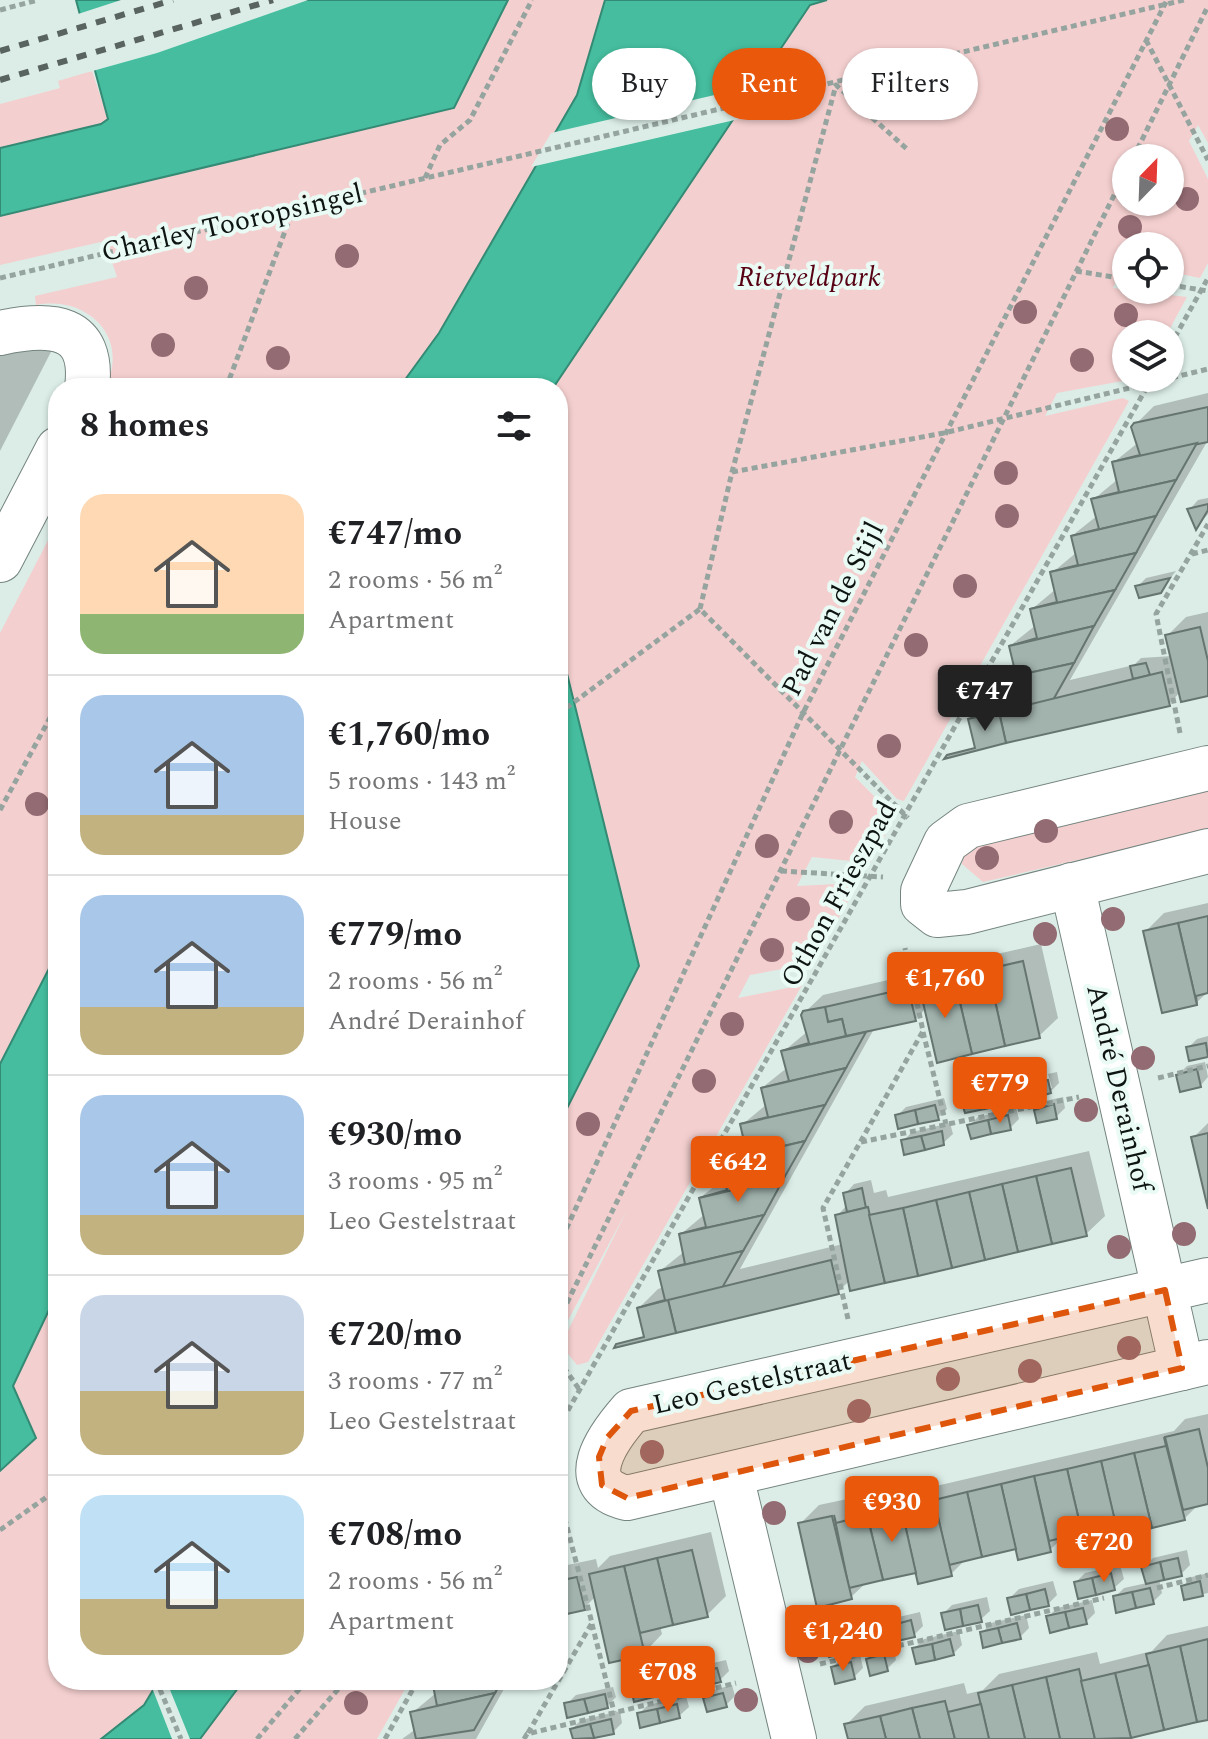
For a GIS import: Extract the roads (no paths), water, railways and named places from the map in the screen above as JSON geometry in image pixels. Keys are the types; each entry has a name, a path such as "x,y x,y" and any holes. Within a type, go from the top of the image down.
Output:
{"street":[{"path":"14,330 72,334 83,345 88,359 87,378"},
{"path":"0,560 48,468"},
{"path":"1198,771 968,826 938,861 923,891 923,904 937,915 967,912 1208,851"},
{"name":"André Derainhof","path":"1072,885 1165,1290"},
{"name":"Leo Gestelstraat","path":"1165,1290 1195,1365 627,1498 611,1494 602,1485 599,1457 607,1438 631,1411 1208,1280"},
{"path":"731,1476 794,1739"}],"railway":[{"path":"0,51 173,0"},
{"path":"0,80 273,0"}],"park label":[{"name":"Rietveldpark","path":"809,277"}]}
